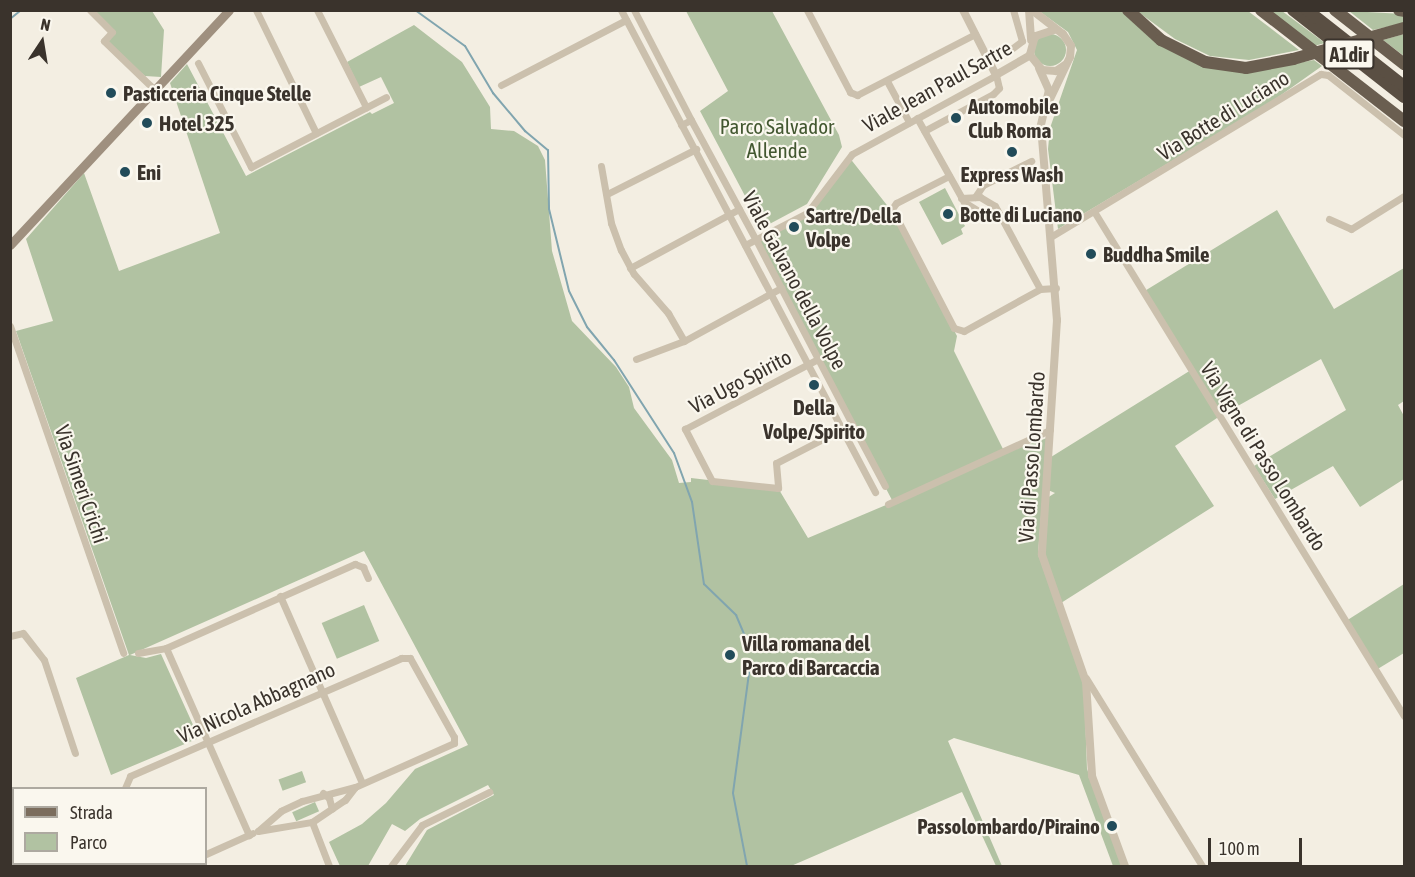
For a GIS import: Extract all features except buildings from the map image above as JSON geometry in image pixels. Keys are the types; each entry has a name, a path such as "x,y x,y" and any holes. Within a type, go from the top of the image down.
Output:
{"highway":[{"path":"1128,10 1161,40 1205,62 1246,68 1293,59 1404,28"},
{"path":"1261,10 1404,121"},
{"name":"A1dir","path":"1293,10 1404,97"},
{"name":"A1dir","path":"1307,10 1404,86"},
{"path":"1335,10 1404,64"},
{"path":"1399,10 1404,11"}],"main road":[{"path":"10,245 156,91 229,10"}],"street":[{"path":"90,10 112,32 104,41 156,91"},
{"path":"256,10 316,133"},
{"path":"316,10 366,107"},
{"name":"Viale Galvano della Volpe","path":"621,10 875,492"},
{"name":"Viale Galvano della Volpe","path":"634,10 885,486"},
{"path":"807,10 851,93 859,95 975,34"},
{"path":"924,131 993,94 999,88 996,75 963,10"},
{"path":"1006,53 1022,41 1013,10"},
{"path":"1030,10 1057,31 1071,46 1067,63 1056,71 1039,68 1030,55 1030,10"},
{"path":"501,85 626,20"},
{"path":"1031,42 1040,32 1057,31"},
{"name":"Viale Jean Paul Sartre","path":"745,245 803,216 818,202 849,157 1030,55"},
{"path":"198,63 251,167 386,97"},
{"name":"Via di Passo Lombardo","path":"1044,110 1067,63"},
{"name":"Via di Passo Lombardo","path":"1039,68 1049,85 1041,126 1056,288 1057,348 1042,524 1043,559 1084,673 1089,693 1092,776 1125,867"},
{"name":"Via Botte di Luciano","path":"1052,236 1095,213 1322,74 1404,135"},
{"path":"887,81 909,122"},
{"path":"917,118 961,198 977,211 998,210"},
{"path":"681,125 691,120"},
{"path":"607,194 704,144"},
{"path":"975,196 983,185 1031,161"},
{"path":"601,166 613,229 630,268 668,313 684,341"},
{"path":"949,176 894,204 893,211 956,330 964,331 1040,289 1056,288"},
{"path":"961,198 975,196 988,201 998,210 1040,289"},
{"path":"1329,219 1351,228 1404,196"},
{"path":"630,268 739,209"},
{"name":"Via Vigne di Passo Lombardo","path":"1095,213 1404,716"},
{"path":"636,359 684,341 781,288"},
{"path":"996,303 1001,311"},
{"name":"Via Simeri Crichi","path":"10,326 123,653"},
{"name":"Via Ugo Spirito","path":"818,359 685,429 712,481 779,492 776,463 841,430"},
{"path":"841,430 852,424"},
{"path":"888,504 1050,430"},
{"path":"138,653 166,648 355,564 363,567 368,578"},
{"path":"258,831 288,828 312,822 332,809 362,783 280,596"},
{"path":"10,636 23,633 44,660 75,753"},
{"path":"166,648 249,835"},
{"name":"Via Nicola Abbagnano","path":"126,787 130,776 207,741 401,658 410,658 454,737 454,743 362,783"},
{"path":"1084,673 1203,867"},
{"path":"207,854 258,831 281,811 323,793 355,787"},
{"path":"390,867 422,825 489,792"},
{"path":"323,793 329,798 332,809"},
{"path":"281,811 280,822 288,828"},
{"path":"312,822 330,867"}],"green space":[{"path":"90,11 152,11 164,30 161,77 145,76 104,41 112,32"},
{"name":"Parco Salvador Allende","path":"686,11 772,11 839,135 842,147 807,204 762,228 700,111 728,91"},
{"path":"1039,11 1121,11 1166,46 1250,72 1314,60 1322,66 1274,100 1058,229 1048,149 1050,128 1077,50 1068,32"},
{"path":"1137,11 1248,11 1299,50 1249,60 1210,56 1175,39"},
{"path":"1267,11 1282,11 1325,43 1314,46"},
{"path":"1349,11 1404,14 1404,23 1373,30"},
{"path":"414,25 462,62 490,107 491,129 514,131 538,146 545,160 552,251 572,321 616,367 629,387 634,408 672,460 679,483 691,482 691,478 778,488 808,538 893,502 756,240 807,213 849,157 890,209 957,336 954,351 1005,453 1047,438 1038,554 1084,683 1087,769 1122,866 1113,866 1079,775 954,738 948,741 1002,866 996,866 962,792 791,866 405,866 427,830 494,795 488,785 420,819 405,831 392,824 368,866 340,866 329,842 362,824 386,803 415,769 468,745 364,551 130,655 146,658 161,654 199,738 111,775 76,678 129,655 16,331 53,321 26,239 84,173 119,271 220,233 170,83 187,64 246,176 370,112 372,114 394,103 381,77 359,87 347,62"},
{"path":"1050,34 1061,39 1066,50 1061,61 1050,66 1039,61 1034,50 1039,39"},
{"path":"1404,34 1404,56 1383,40"},
{"path":"945,188 965,226 961,229 963,234 942,245 919,202"},
{"path":"1277,210 1334,309 1404,268 1404,401 1398,405 1404,416 1404,479 1360,507 1333,466 1275,499 1254,466 1346,410 1321,359 1220,416 1175,446 1214,506 1061,603 1045,556 1047,498 1055,493 1048,490 1051,457 1191,370 1143,292"},
{"path":"1404,584 1404,653 1376,670 1346,621"},
{"path":"364,605 379,641 337,659 322,623"},
{"path":"302,771 306,782 283,791 279,780"},
{"path":"315,802 319,811 296,821 292,812"}],"waterway":[{"path":"10,19 21,10"},
{"path":"415,10 465,46 493,93 525,131 548,150 549,209 569,291 587,327 614,360 674,453 692,502 704,584 736,615 749,645"},
{"path":"747,866 733,793 750,665"}],"place":[{"name":"Pasticceria Cinque Stelle","path":"111,93"},
{"name":"Automobile Club Roma","path":"956,118"},
{"name":"Hotel 325","path":"147,123"},
{"name":"Express Wash","path":"1012,152"},
{"name":"Eni","path":"125,172"},
{"name":"Botte di Luciano","path":"948,214"},
{"name":"Sartre/Della Volpe","path":"794,227"},
{"name":"Buddha Smile","path":"1091,254"},
{"name":"Della Volpe/Spirito","path":"814,385"},
{"name":"Villa romana del Parco di Barcaccia","path":"730,655"},
{"name":"Passolombardo/Piraino","path":"1112,826"}]}
